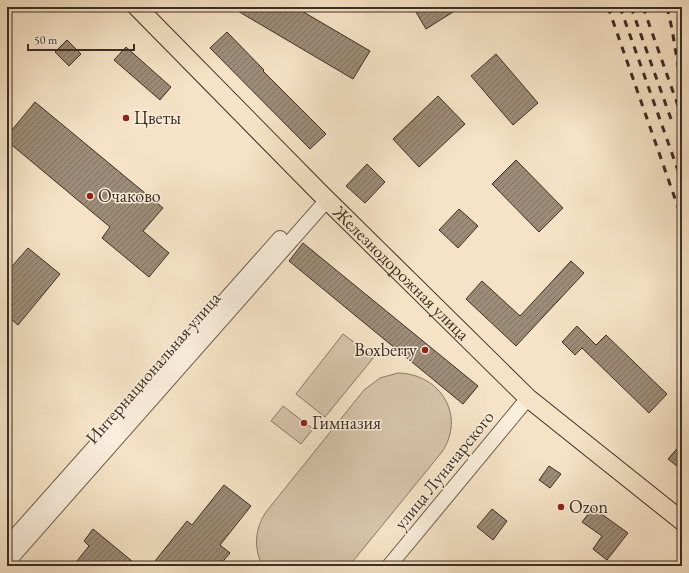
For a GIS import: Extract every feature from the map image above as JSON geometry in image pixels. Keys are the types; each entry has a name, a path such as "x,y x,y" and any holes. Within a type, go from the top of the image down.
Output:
{"main road":[{"name":"Железнодорожная улица","path":"137,7 324,197 528,398 682,521"}],"street":[{"name":"Интернациональная улица","path":"7,545 324,197"},
{"name":"Интернациональная улица","path":"7,562 324,197"},
{"name":"улица Луначарского","path":"389,566 528,398"}],"shaded area":[{"path":"343,334 374,357 325,417 296,394"},
{"path":"398,373 413,375 426,381 437,389 445,399 450,411 451,425 449,438 442,452 349,566 263,566 258,553 257,539 259,525 266,512 364,390 380,378"},
{"path":"283,406 313,429 301,444 271,421"}],"building":[{"path":"231,7 295,7 370,51 353,79"},
{"path":"413,7 461,7 426,29"},
{"path":"227,32 264,70 263,71 326,134 310,149 210,48"},
{"path":"67,40 81,54 69,66 55,52"},
{"path":"126,47 171,87 160,100 114,60"},
{"path":"496,54 538,103 513,125 471,76"},
{"path":"438,96 465,124 419,167 393,139"},
{"path":"35,102 163,208 143,231 169,253 149,277 102,238 110,227 7,141 7,136"},
{"path":"516,160 563,208 539,232 492,184"},
{"path":"367,164 385,182 365,203 346,186"},
{"path":"459,209 478,226 458,248 439,230"},
{"path":"303,243 478,386 463,404 289,261"},
{"path":"28,248 60,274 18,325 7,316 7,272"},
{"path":"571,261 584,273 516,346 466,299 482,281 520,316"},
{"path":"577,326 596,345 606,335 667,394 649,413 582,348 575,355 562,342"},
{"path":"682,443 682,470 668,459"},
{"path":"549,466 561,474 550,488 539,480"},
{"path":"224,485 251,506 220,545 230,553 219,566 151,566 187,521 192,525"},
{"path":"593,508 628,533 607,560 593,549 602,536 582,522"},
{"path":"492,509 507,521 493,540 477,527"},
{"path":"93,529 138,566 73,566 89,546 84,541"}],"railway":[{"path":"608,7 679,210"},
{"path":"620,7 680,176"},
{"path":"631,7 671,119"},
{"path":"643,7 682,117"},
{"path":"667,7 682,90"}],"place":[{"name":"Цветы","path":"126,118"},
{"name":"Очаково","path":"90,196"},
{"name":"Boxberry","path":"425,350"},
{"name":"Гимназия","path":"304,423"},
{"name":"Ozon","path":"561,507"}]}
